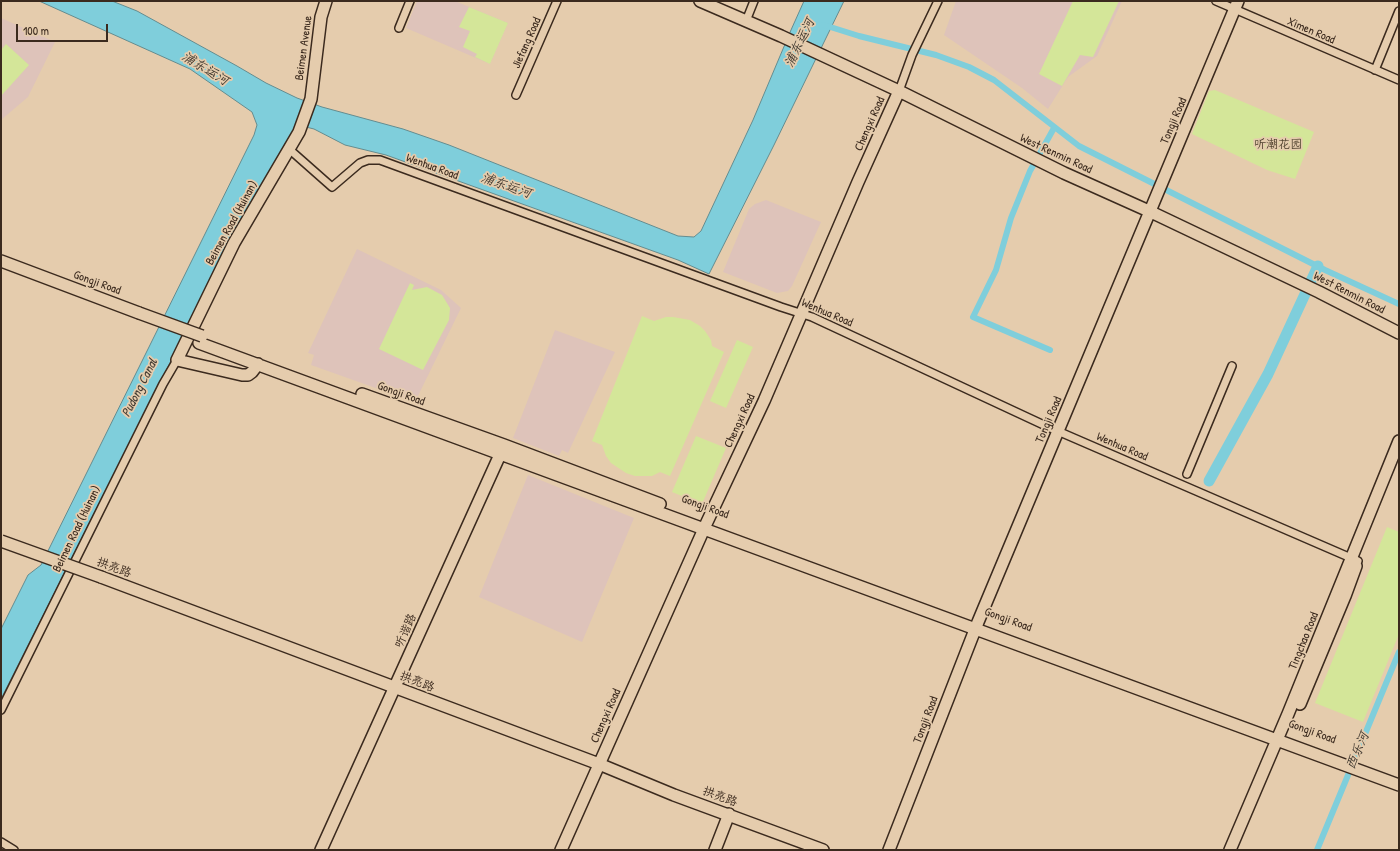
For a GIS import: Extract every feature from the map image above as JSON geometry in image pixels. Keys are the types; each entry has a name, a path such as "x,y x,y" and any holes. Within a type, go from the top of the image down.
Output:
{"street":[{"name":"Beimen Avenue","path":"311,99 321,17 326,1"},
{"path":"399,28 410,1"},
{"name":"Jiefang Road","path":"516,95 558,1"},
{"name":"West Renmin Road","path":"700,1 782,36 899,91 1014,149 1151,212 1318,292 1399,333"},
{"path":"746,21 754,1"},
{"name":"Chengxi Road","path":"561,850 706,526 764,401 858,182 899,91 912,55 938,1"},
{"name":"Ximen Road","path":"1216,1 1236,5 1399,80"},
{"name":"Tongji Road","path":"889,850 977,626 1151,212 1236,5"},
{"path":"1375,70 1399,11"},
{"name":"Beimen Road (Huinan)","path":"1,710 163,384 177,360 234,243 299,132 311,99"},
{"name":"Wenhua Road","path":"289,149 332,187 360,163 368,160 380,160 817,319 1058,432 1355,560"},
{"name":"Gongji Road","path":"1,261 138,316"},
{"name":"Gongji Road","path":"1,269 201,339 1343,761 1399,778"},
{"name":"Gongji Road","path":"201,339 258,364 502,450"},
{"path":"177,360 242,375 252,372 258,364"},
{"path":"1188,474 1232,366"},
{"name":"Tingchao Road","path":"1355,560 1399,441"},
{"name":"听谐路","path":"321,850 502,450"},
{"name":"Tingchao Road","path":"1238,850 1281,738 1355,560 1399,460"},
{"name":"拱亮路","path":"1,541 101,577 599,764 674,795 729,814 823,850"},
{"name":"Tingchao Road","path":"1230,850 1281,738"},
{"name":"Gongji Road","path":"1364,768 1399,785"},
{"path":"715,850 729,814"},
{"path":"1,842 14,850"}],"shaded area":[{"path":"417,1 455,1 508,23 490,64 406,28"},
{"path":"956,1 1122,1 1097,56 1068,77 1048,109 1022,88 944,35"},
{"path":"1,18 55,42 28,97 1,120"},
{"path":"766,200 821,222 792,286 788,291 777,293 723,272 749,209 755,204"},
{"path":"357,249 441,290 461,308 415,402 311,365 314,355 308,353"},
{"path":"555,330 615,352 568,453 562,450 559,456 513,438"},
{"path":"528,475 634,518 582,642 479,597"}],"green space":[{"path":"1073,1 1119,1 1093,57 1080,55 1062,86 1039,74"},
{"path":"469,7 508,23 490,64 475,57 477,54 463,47 470,31 459,27"},
{"path":"6,44 29,65 1,96 1,50"},
{"name":"听潮花园","path":"1215,90 1314,132 1295,179 1267,170 1192,134 1209,91"},
{"path":"410,283 414,285 412,290 427,287 442,295 450,308 449,320 423,370 379,349"},
{"path":"642,316 654,321 666,317 690,320 705,331 711,340 712,346 724,352 670,476 660,472 652,476 635,476 626,473 611,463 606,456 602,445 592,441"},
{"path":"737,340 753,347 726,408 710,401"},
{"path":"696,436 726,448 702,504 672,492"},
{"path":"1387,527 1399,532 1399,634 1363,722 1315,703"}],"water":[{"path":"39,1 112,1 137,11 266,83 297,98 322,107 403,129 449,145 678,236 694,237 701,231 753,120 804,1 844,1 709,274 678,260 386,155 345,145 314,129 306,127 197,309 1,699 1,629 28,575 41,565 254,135 257,125 252,112 190,69"}],"waterway":[{"name":"浦东运河","path":"824,25 859,36 936,55 969,67 994,80 1079,146 1325,270 1399,304"},
{"path":"1050,350 973,317 996,270 1011,218 1030,171 1054,128"},
{"path":"1209,481 1268,374 1318,266"},
{"name":"西乐河","path":"1317,850 1399,652"}],"water label":[{"name":"Pudong Canal","path":"140,388"}]}
